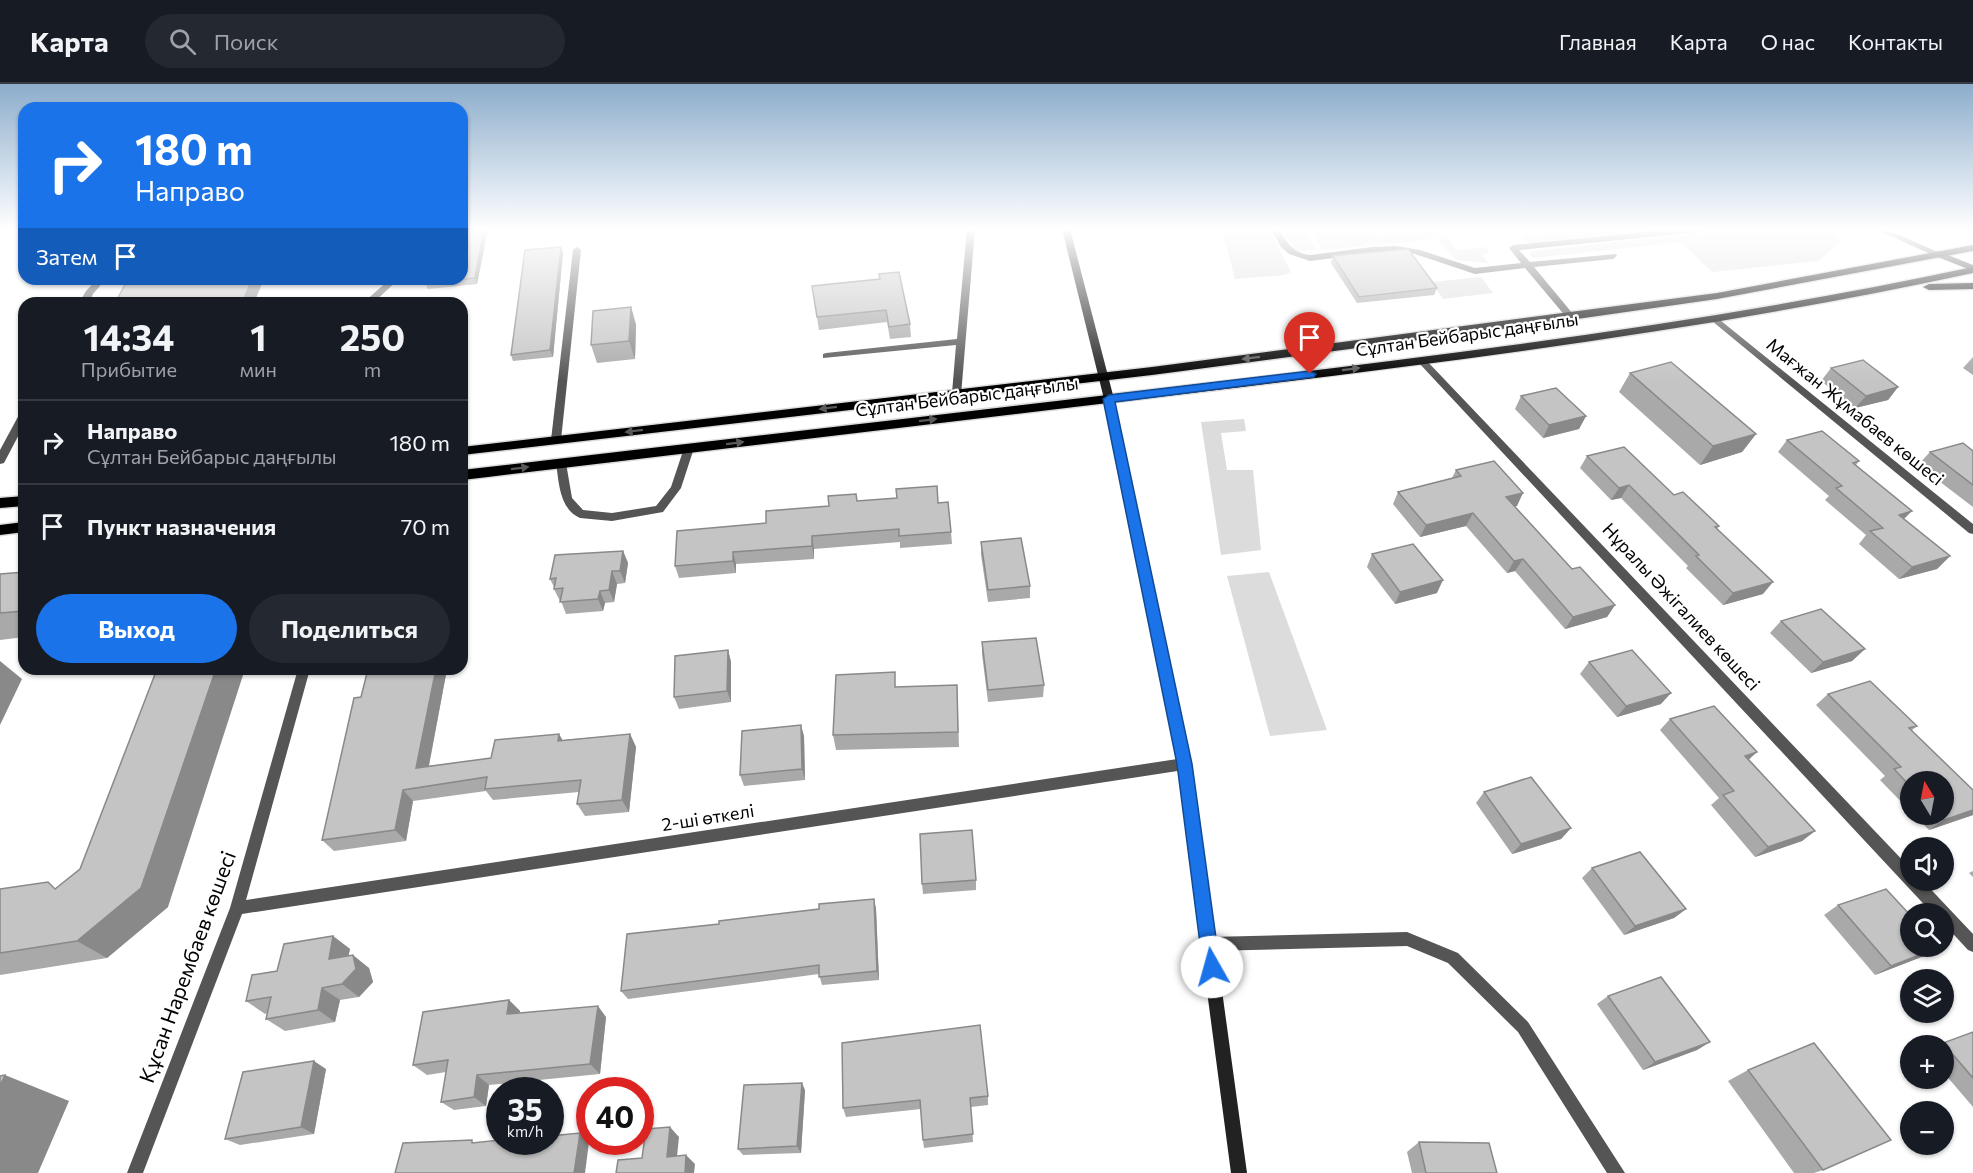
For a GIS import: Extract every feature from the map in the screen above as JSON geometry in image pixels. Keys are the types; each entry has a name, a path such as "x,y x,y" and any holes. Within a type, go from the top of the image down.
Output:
{"main road":[{"name":"Сұлтан Бейбарыс даңғылы","path":"468,450 1101,376 1717,296 1802,280"},
{"name":"Сұлтан Бейбарыс даңғылы","path":"468,474 1422,361 1715,319 1884,290 1927,280"},
{"path":"1884,290 1973,286"},
{"path":"705,423 705,446"},
{"path":"0,503 18,502"},
{"path":"0,530 18,528"}],"street":[{"path":"556,440 574,280"},
{"path":"957,393 967,280"},
{"path":"1078,280 1101,376 1109,399 1184,764 1239,1173"},
{"path":"1539,280 1570,316"},
{"path":"375,297 388,285"},
{"name":"Мағжан Жұмабаев көшесі","path":"1715,319 1973,530"},
{"path":"826,356 961,342"},
{"name":"Нұралы Әжiгалиев көшесi","path":"1422,361 1900,867"},
{"path":"0,460 18,426"},
{"path":"561,463 567,499 580,514 612,517 659,509 676,488 689,448"},
{"name":"Құсан Нарембаев көшесі","path":"135,1173 237,908 301,675"},
{"name":"2-ші өткелі","path":"237,908 1184,764"},
{"name":"Нұралы Әжiгалиев көшесi","path":"1922,891 1934,903"},
{"name":"Нұралы Әжiгалиев көшесi","path":"1954,925 1973,945"},
{"path":"1209,944 1407,939 1453,958 1523,1027 1617,1173"}],"shaded area":[{"path":"1483,280 1493,293 1443,299 1431,282"},
{"path":"1244,419 1246,431 1221,433 1227,470 1253,470 1261,550 1221,555 1201,422"},
{"path":"1269,572 1327,730 1270,736 1227,576"}],"building":[{"path":"521,280 557,280 550,350 511,355"},
{"path":"872,280 901,280 910,324 889,327 886,310 817,317 812,286"},
{"path":"1348,280 1431,280 1437,288 1359,297"},
{"path":"125,285 250,285 244,297 118,297"},
{"path":"631,307 629,341 591,345 593,311"},
{"path":"1863,360 1898,387 1866,396 1831,368"},
{"path":"1671,362 1756,434 1713,446 1630,373"},
{"path":"1556,388 1586,416 1549,425 1521,396"},
{"path":"1822,431 1859,461 1853,463 1912,511 1899,515 1950,556 1912,567 1870,531 1883,528 1836,488 1842,486 1787,440"},
{"path":"1963,443 1973,451 1973,485 1930,452"},
{"path":"1624,447 1674,495 1683,492 1719,526 1715,527 1773,582 1733,593 1696,556 1699,555 1629,485 1619,488 1587,456"},
{"path":"1494,461 1523,493 1506,497 1572,569 1580,567 1615,605 1573,617 1523,559 1514,561 1473,513 1426,525 1398,492 1461,476 1456,470"},
{"path":"937,486 938,503 948,502 951,532 899,536 899,529 812,536 812,546 733,552 733,561 675,566 677,531 766,523 766,511 829,506 828,496 856,494 857,501 897,498 896,489"},
{"path":"1021,538 1030,586 988,590 981,542"},
{"path":"1413,544 1443,580 1400,592 1372,554"},
{"path":"623,551 620,571 612,571 609,590 600,591 598,599 560,602 563,588 554,589 556,578 550,579 555,555"},
{"path":"18,572 18,612 0,613 0,574"},
{"path":"1821,609 1865,649 1823,662 1781,621"},
{"path":"1036,638 1044,685 988,690 982,642"},
{"path":"728,650 727,691 674,697 675,656"},
{"path":"1632,650 1671,693 1626,706 1589,662"},
{"path":"895,672 895,687 957,685 958,732 833,735 836,675"},
{"path":"155,675 214,675 141,888 77,941 0,953 0,889 48,882 55,889 80,869"},
{"path":"366,675 435,675 416,768 491,758 495,740 559,734 558,741 630,734 622,800 577,804 581,780 485,789 487,777 403,790 395,830 322,840 354,698 361,697"},
{"path":"1870,681 1917,726 1909,728 1953,771 1900,771 1900,775 1894,769 1901,767 1828,694"},
{"path":"1714,706 1757,752 1745,756 1815,831 1768,847 1723,795 1734,791 1670,719"},
{"path":"801,725 802,769 740,775 742,731"},
{"path":"1954,772 1973,790 1973,810 1954,817"},
{"path":"1531,777 1571,828 1521,844 1484,792"},
{"path":"972,830 976,880 922,884 920,834"},
{"path":"1640,852 1686,909 1635,926 1592,868"},
{"path":"1886,889 1900,904 1900,957 1914,957 1891,966 1838,905"},
{"path":"874,899 877,971 819,977 819,965 621,991 627,934 719,924 719,921 819,909 819,904"},
{"path":"333,936 329,959 353,955 356,969 342,984 322,988 318,1010 266,1019 271,997 246,1001 252,975 277,971 284,944"},
{"path":"1661,977 1710,1042 1655,1062 1608,996"},
{"path":"509,1000 507,1014 598,1006 590,1064 477,1075 474,1097 441,1102 448,1060 413,1065 423,1012"},
{"path":"980,1025 988,1096 970,1098 973,1134 923,1140 920,1100 843,1108 842,1043"},
{"path":"1973,1032 1973,1078 1954,1056 1954,1039"},
{"path":"1814,1043 1891,1140 1823,1170 1748,1070"},
{"path":"314,1061 301,1127 225,1139 243,1072"},
{"path":"5,1075 0,1086 0,1076"},
{"path":"802,1083 797,1146 738,1149 744,1085"},
{"path":"670,1127 667,1157 686,1155 685,1173 616,1173 618,1160 654,1155 654,1128"},
{"path":"576,1133 574,1173 395,1173 403,1143 472,1140 472,1143 486,1142 486,1155 564,1155 564,1135"},
{"path":"1419,1142 1489,1143 1497,1173 1426,1173"}],"route":[{"path":"1212,967 1184,764 1109,399 1310,374"}]}
